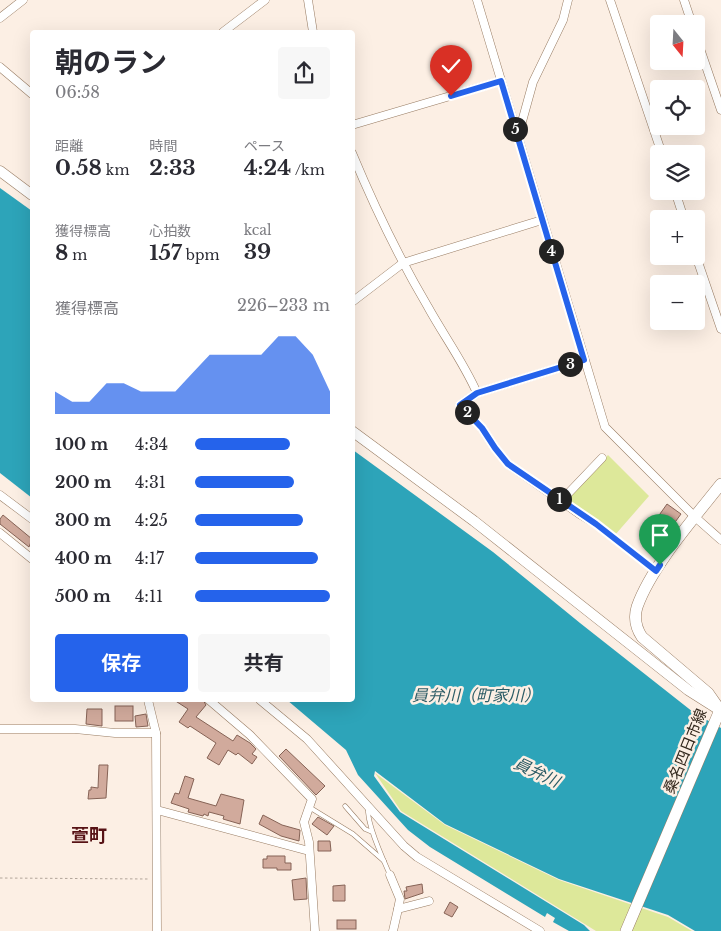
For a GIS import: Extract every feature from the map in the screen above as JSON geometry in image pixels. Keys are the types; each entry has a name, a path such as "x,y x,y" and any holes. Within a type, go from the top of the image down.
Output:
{"main road":[{"name":"桑名四日市線","path":"626,931 720,711 708,693 642,637 637,630 637,608 656,571 721,484"}],"street":[{"path":"0,18 23,0"},
{"path":"226,30 265,0"},
{"path":"308,0 313,30"},
{"path":"477,0 605,427 695,517 721,540"},
{"path":"517,137 534,82 563,20 568,0"},
{"path":"610,0 659,145"},
{"path":"684,0 689,15"},
{"path":"705,63 721,110"},
{"path":"0,68 30,92"},
{"path":"355,123 501,81"},
{"path":"355,160 370,197 403,263 428,308 468,372 477,393"},
{"path":"0,171 30,194"},
{"path":"355,300 403,263 542,220"},
{"path":"699,265 721,329"},
{"path":"584,360 477,393 460,405 482,428 508,464 596,524 656,571"},
{"path":"355,433 474,521 688,690 720,711"},
{"path":"561,501 602,458"},
{"path":"0,495 30,517"},
{"path":"0,533 30,557"},
{"path":"148,702 156,733 157,931"},
{"path":"211,702 250,735 312,799 304,822 310,851 315,931"},
{"path":"262,702 307,739 404,846 417,857 540,931"},
{"path":"0,729 75,729 156,733"},
{"path":"157,810 310,851"},
{"path":"390,875 400,899 393,931"},
{"path":"398,909 429,901"}],"lane":[{"path":"309,806 353,834 384,861"},
{"path":"345,806 366,829 372,832"},
{"path":"368,807 367,813 372,832 390,875"}],"path":[{"path":"0,878 157,879"}],"green space":[{"path":"608,455 649,496 615,535 568,503 568,497"},
{"path":"375,773 445,825 559,880 668,917 692,931 596,931 401,811"}],"water":[{"path":"0,188 30,210 30,496 0,473"},
{"name":"員弁川（町家川）","path":"355,451 493,552 693,712 721,728 721,931 695,931 668,915 559,879 445,824 375,771 374,776 400,812 584,925 590,931 569,931 553,922 555,918 547,913 545,917 430,847 408,830 358,775 346,750 289,702 355,702"}],"building":[{"path":"667,504 681,514 665,536 658,531 661,526 655,521"},
{"path":"3,515 30,537 29,547 0,524 0,519"},
{"path":"177,702 204,702 206,705 196,717 233,741 237,735 250,743 256,749 252,754 257,757 252,764 238,753 236,755 228,750 219,765 207,758 216,743 190,726 188,728 179,722 188,709"},
{"path":"115,706 133,706 133,721 115,721"},
{"path":"87,709 102,709 102,726 86,724"},
{"path":"146,714 148,726 136,727 135,716"},
{"path":"286,749 325,786 316,795 279,756"},
{"path":"99,765 108,765 106,798 88,799 91,787 98,788"},
{"path":"185,776 194,779 188,798 216,806 221,794 244,800 240,824 223,819 224,816 209,812 208,816 204,814 203,816 188,812 189,809 171,803 175,793 179,794"},
{"path":"263,815 282,825 300,830 299,841 281,836 259,824"},
{"path":"318,817 334,826 327,835 312,824"},
{"path":"318,841 330,841 331,851 318,851"},
{"path":"267,856 285,856 285,863 291,863 291,870 263,868 263,859 267,859"},
{"path":"306,878 307,899 294,900 292,880"},
{"path":"422,884 423,893 405,899 404,891 407,891 406,887"},
{"path":"345,885 345,901 333,901 333,886"},
{"path":"450,902 458,907 452,917 444,913"},
{"path":"337,920 356,920 356,929 337,929"}],"district":[{"name":"萱町","path":"89,836"}],"route":[{"path":"451,96 501,81 584,360 477,393 460,405 482,428 508,464 596,524 656,571 660,565"}],"water label":[{"name":"員弁川","path":"537,772"}]}
